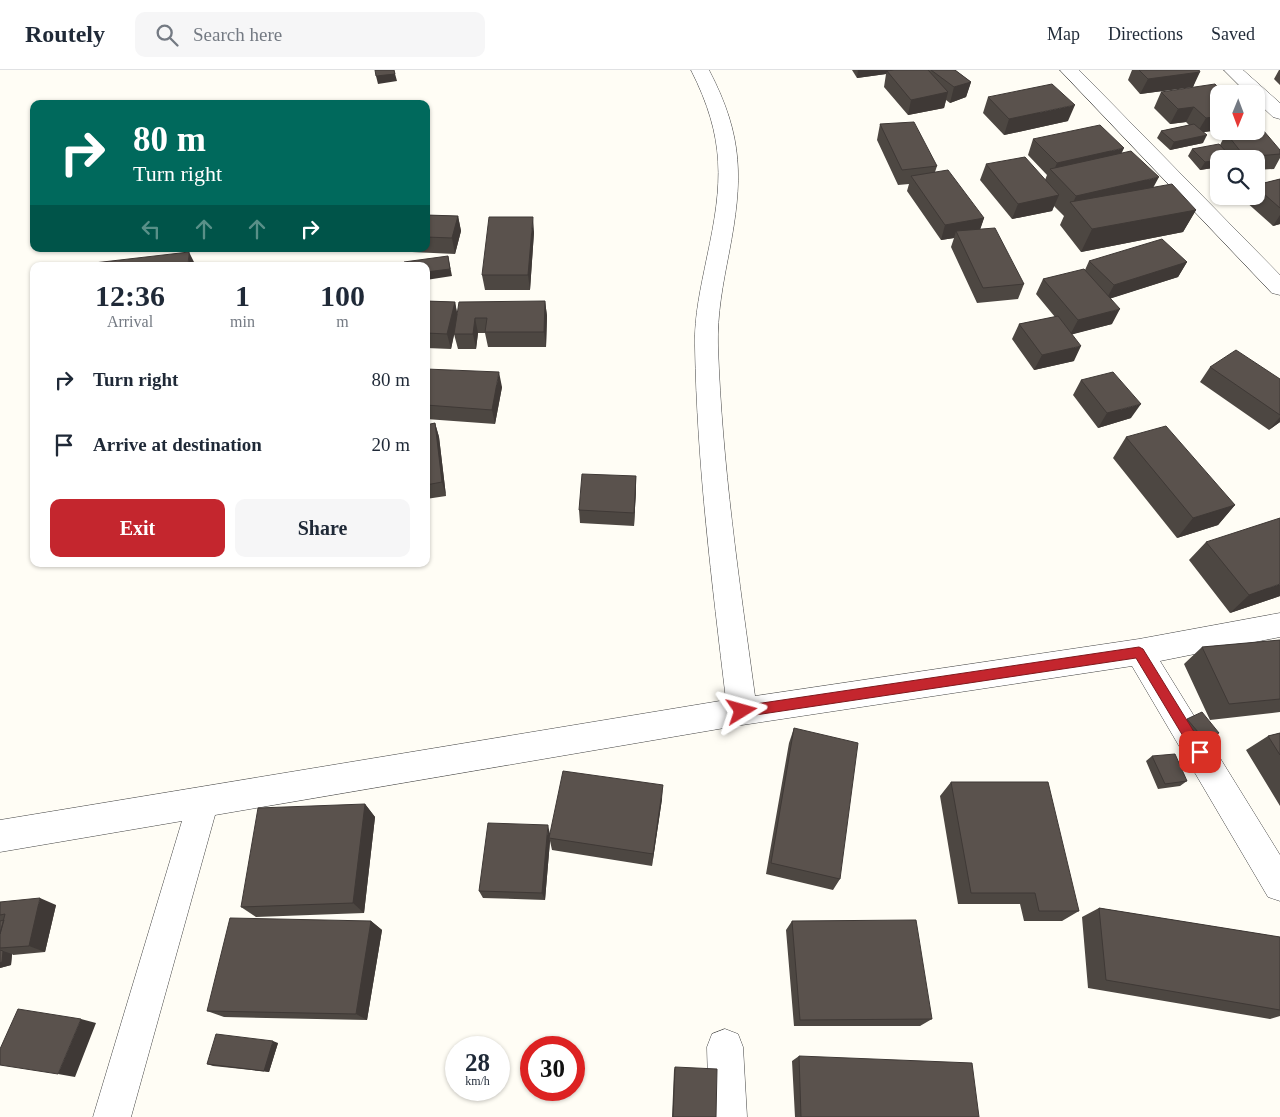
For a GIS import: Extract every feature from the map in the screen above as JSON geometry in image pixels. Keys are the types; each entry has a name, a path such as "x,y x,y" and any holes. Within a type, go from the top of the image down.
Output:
{"street":[{"path":"700,70 720,109 728,146 729,191 707,318 708,411 742,711"},
{"path":"1069,70 1280,288"},
{"path":"1233,70 1280,113"},
{"path":"0,836 742,711 1139,652 1280,625"},
{"path":"1139,652 1280,885"},
{"path":"112,1117 202,803"},
{"path":"725,1047 728,1117"}],"building":[{"path":"375,70 394,70 395,74 376,76"},
{"path":"928,70 948,92 911,100 887,71"},
{"path":"931,70 955,70 971,82 954,87"},
{"path":"1139,70 1199,70 1200,72 1148,79"},
{"path":"1052,84 1075,105 1009,119 988,97"},
{"path":"1215,84 1216,85 1210,85 1210,117 1206,118 1194,107 1178,109 1161,92"},
{"path":"914,122 937,166 902,170 880,124"},
{"path":"1194,124 1207,135 1174,142 1161,131"},
{"path":"1100,125 1124,148 1057,163 1033,139"},
{"path":"1265,132 1280,150 1280,154 1265,155 1265,150 1239,150 1232,140 1265,140"},
{"path":"1219,144 1225,150 1210,150 1210,161 1205,162 1192,149"},
{"path":"1131,151 1159,177 1076,196 1050,169"},
{"path":"1025,157 1059,195 1018,204 986,164"},
{"path":"948,170 984,218 945,225 911,176"},
{"path":"1280,179 1280,208 1265,195 1265,183"},
{"path":"1172,184 1196,210 1092,229 1070,202"},
{"path":"430,215 458,216 452,238 430,237"},
{"path":"489,217 533,217 528,275 482,275"},
{"path":"995,228 1024,284 983,288 956,231"},
{"path":"1162,239 1187,262 1114,285 1089,261"},
{"path":"189,252 188,262 103,262"},
{"path":"448,256 450,269 430,272 430,262 404,262"},
{"path":"1084,269 1120,309 1078,320 1043,279"},
{"path":"430,301 455,302 447,334 430,333"},
{"path":"545,301 544,332 485,332 487,318 475,318 473,334 454,334 459,302"},
{"path":"1058,316 1081,346 1042,355 1019,324"},
{"path":"1236,350 1280,379 1280,415 1210,367"},
{"path":"430,369 499,372 492,410 430,405"},
{"path":"1113,372 1141,404 1107,413 1081,380"},
{"path":"435,423 442,482 430,484 430,424"},
{"path":"1166,426 1235,505 1193,518 1126,437"},
{"path":"582,474 636,476 634,513 579,510"},
{"path":"1280,518 1280,584 1249,595 1206,542"},
{"path":"1280,640 1280,699 1229,704 1202,647"},
{"path":"1202,712 1219,733 1204,739 1187,719"},
{"path":"794,728 858,743 840,879 771,863"},
{"path":"1280,733 1280,755 1268,736"},
{"path":"1175,754 1187,781 1165,784 1152,756"},
{"path":"563,771 663,785 653,854 549,838"},
{"path":"951,782 1048,782 1079,911 1039,911 1035,893 971,893"},
{"path":"365,804 353,903 241,907 258,808"},
{"path":"488,823 548,825 542,893 479,891"},
{"path":"40,898 29,946 0,948 0,934 5,914 0,915 0,902"},
{"path":"1099,908 1280,937 1280,1010 1106,980"},
{"path":"230,918 371,921 356,1014 207,1011"},
{"path":"4,920 0,934 0,921"},
{"path":"916,920 932,1019 800,1020 792,921"},
{"path":"0,950 3,951 2,962 0,963"},
{"path":"18,1009 81,1019 58,1074 0,1065 0,1049"},
{"path":"216,1034 273,1041 264,1071 207,1064"},
{"path":"799,1056 972,1063 979,1117 801,1117"},
{"path":"675,1067 717,1069 716,1117 673,1117"}],"route":[{"path":"742,711 1139,652 1200,752"}]}
